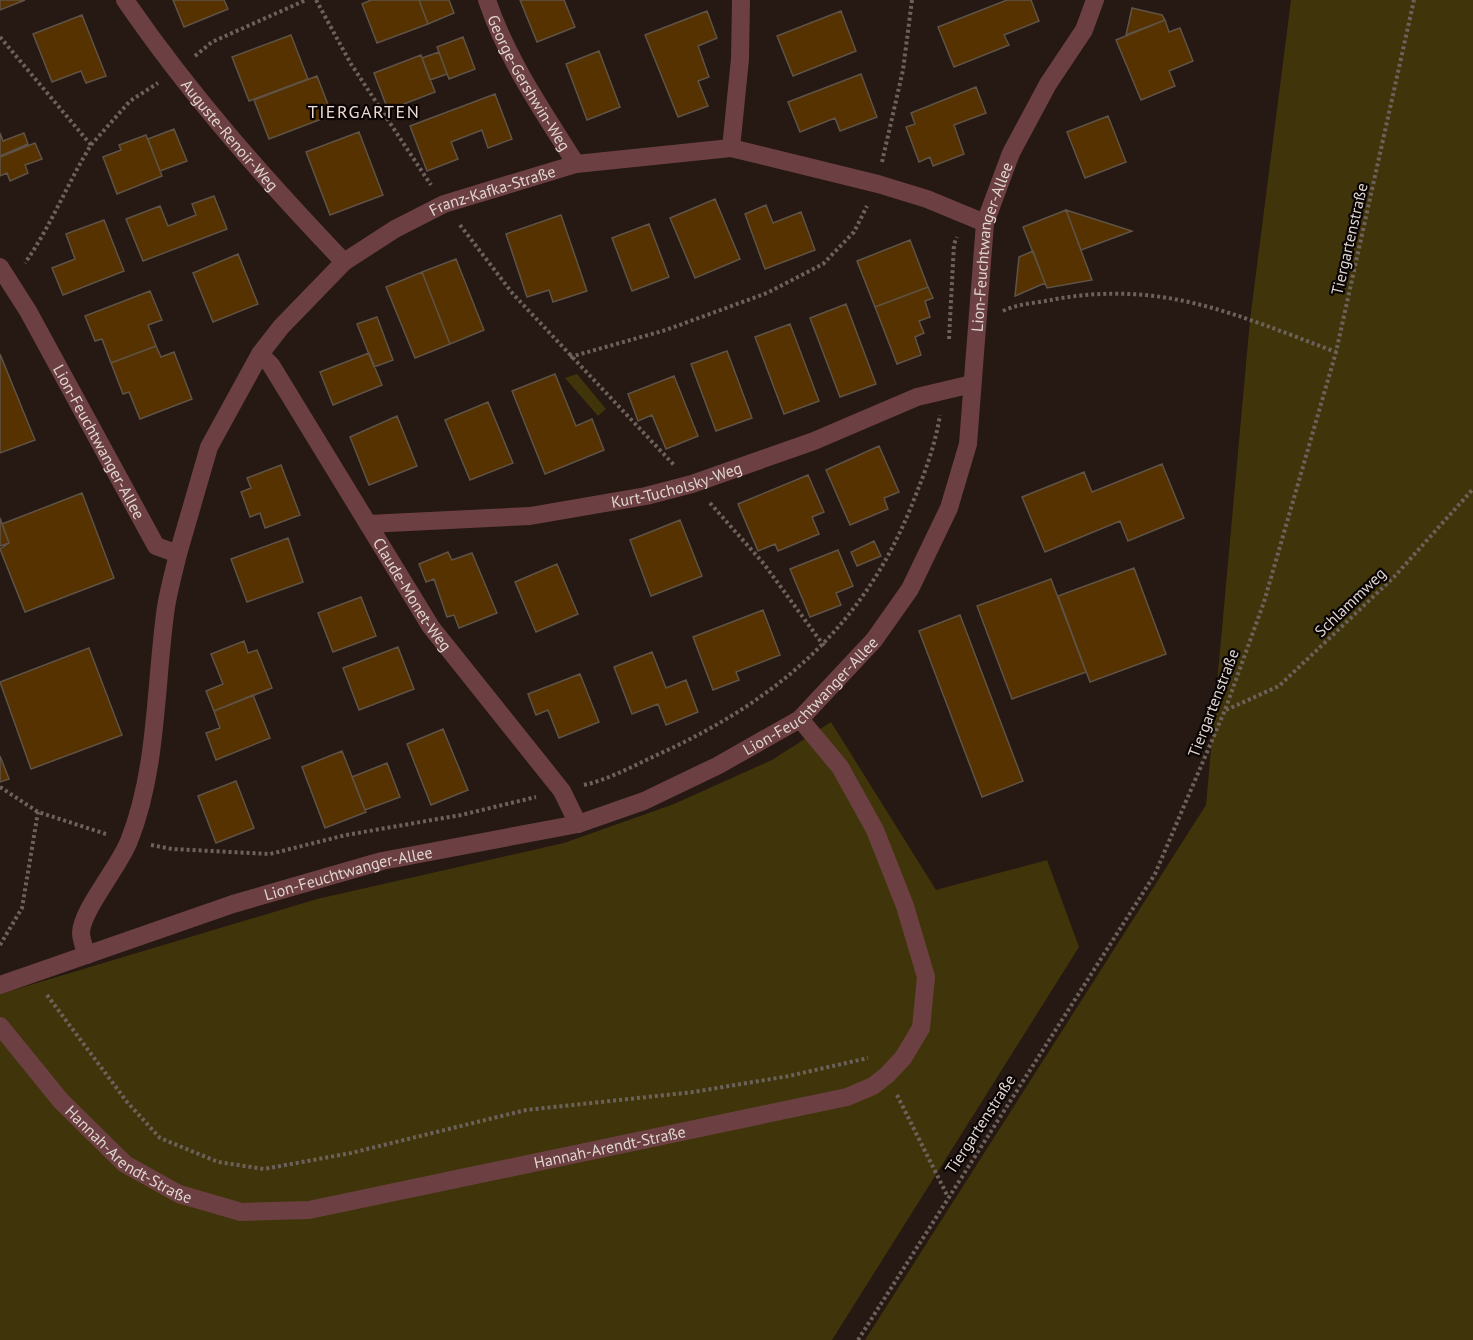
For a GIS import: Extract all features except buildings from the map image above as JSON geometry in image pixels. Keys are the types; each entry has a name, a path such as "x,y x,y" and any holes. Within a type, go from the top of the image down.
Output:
{"street":[{"name":"Auguste-Renoir-Weg","path":"125,0 163,55 225,132 344,262"},
{"name":"George-Gershwin-Weg","path":"487,0 497,31 516,67 576,164"},
{"path":"731,148 740,59 741,0"},
{"name":"Lion-Feuchtwanger-Allee","path":"0,985 232,904 381,861 578,824 644,801 717,766 800,719 873,640 910,589 955,510 968,444 980,314 985,224 1011,153 1048,84 1084,30 1095,0"},
{"name":"Franz-Kafka-Straße","path":"178,554 209,447 260,354 281,327 344,262 395,229 444,204 576,164 731,148 878,184 985,224"},
{"name":"Lion-Feuchtwanger-Allee","path":"0,267 156,546 178,554"},
{"name":"Claude-Monet-Weg","path":"260,354 271,365 430,627 561,791 578,824"},
{"name":"Kurt-Tucholsky-Weg","path":"368,524 530,516 646,496 692,483 814,441 916,398 972,384"},
{"path":"87,955 81,935 84,915 102,891 129,841 148,772 166,607 178,554"},
{"name":"Hannah-Arendt-Straße","path":"0,1026 61,1101 125,1164 179,1194 241,1212 309,1210 836,1099 873,1086 887,1076 903,1058 921,1028 926,977 905,906 875,830 840,767 800,719"}],"path":[{"path":"316,0 351,64 444,204 513,294 570,357 692,483 764,564 824,646"},
{"path":"570,357 666,330 767,293 823,264 854,232 878,184 903,70 912,0"},
{"name":"Tiergartenstraße","path":"858,1340 1155,874 1225,710 1264,602 1336,351 1414,0"},
{"path":"0,37 91,146 68,183 44,236 11,283"},
{"path":"949,342 954,244 967,216"},
{"path":"980,314 997,315 1022,305 1084,294 1124,292 1152,294 1226,310 1336,351"},
{"path":"0,787 38,812 129,841 172,849 270,854 346,835 461,814 596,782 702,734 782,681 824,646 852,613 898,541 935,447 944,391"},
{"name":"Schlammweg","path":"1225,710 1279,687 1394,577 1473,489"},
{"path":"0,945 22,908 38,812"},
{"path":"32,975 126,1102 160,1138 218,1162 264,1169 351,1153 526,1110 694,1092 789,1076 873,1057 903,1058"},
{"path":"887,1076 948,1197"}],"shaded area":[{"path":"1291,0 1473,0 1473,1340 865,1340 1206,805 1250,320"},
{"path":"577,374 606,409 598,416 565,378"},
{"path":"831,722 936,890 1047,860 1079,947 832,1340 0,1340 0,994 317,899 564,843 674,804 772,760"}],"district":[{"name":"TIERGARTEN","path":"364,111"}]}
